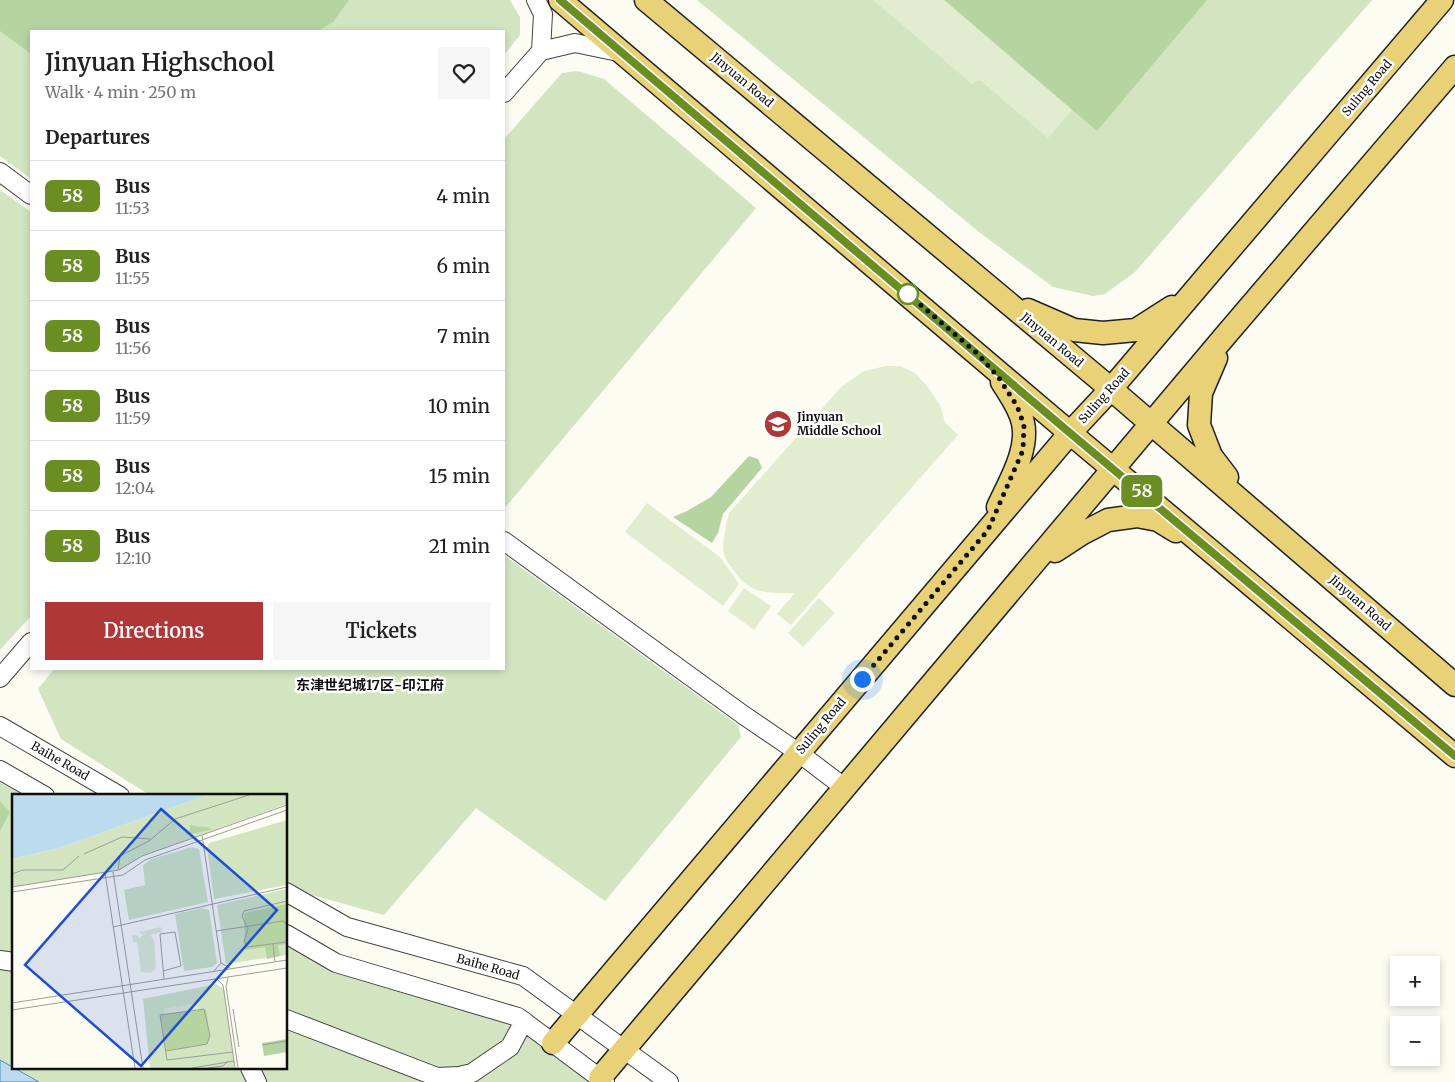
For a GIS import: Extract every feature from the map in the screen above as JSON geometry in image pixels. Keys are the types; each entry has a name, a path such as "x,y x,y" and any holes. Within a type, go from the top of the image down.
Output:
{"main road":[{"path":"560,0 1070,433 1224,560 1455,756"},
{"name":"Jinyuan Road","path":"647,0 1111,389 1455,684"},
{"name":"Suling Road","path":"553,1043 1070,433 1111,389 1442,0"},
{"path":"603,1080 624,1050 1225,336 1455,67"},
{"path":"1007,302 1074,330 1103,333 1136,330 1190,296"},
{"path":"1225,336 1201,393 1199,425 1211,456 1259,517"},
{"path":"979,355 999,378 1017,406 1024,425 1023,450 988,530"},
{"path":"1032,567 1081,534 1108,520 1137,516 1158,520 1224,560"}],"street":[{"path":"536,0 543,14 541,51"},
{"path":"505,92 541,51 575,43 623,53"},
{"path":"0,172 30,194"},
{"path":"505,542 845,788"},
{"path":"0,678 30,643"},
{"name":"Baihe Road","path":"0,726 117,794"},
{"path":"0,770 42,794"},
{"name":"Baihe Road","path":"288,893 347,927 523,976 669,1082"},
{"path":"288,935 336,963 518,1017 603,1080"},
{"path":"288,1020 436,1077 459,1076 472,1072 488,1062 510,1047 524,1021"},
{"path":"251,1070 257,1082"}],"green space":[{"path":"0,0 510,0 520,17 520,35 505,54 505,30 30,30 30,178 0,156"},
{"path":"0,0 349,0 333,22 320,30 30,30 30,53 0,31"},
{"path":"697,0 1372,0 1135,272 1105,294 1093,296 1053,287 979,232"},
{"path":"873,0 944,0 1072,110 1048,138 981,81 972,84"},
{"path":"944,0 1207,0 1097,131"},
{"path":"578,71 604,79 756,208 505,508 505,138 562,73"},
{"path":"0,190 30,211 30,617 0,650"},
{"path":"886,366 900,366 915,373 940,405 945,422 958,435 791,625 777,614 795,593 775,593 752,588 738,577 726,560 723,545 729,513 841,387 864,371"},
{"path":"749,456 758,459 762,468 723,514 718,533 712,543 673,517 711,497"},
{"path":"647,503 720,557 739,584 723,606 625,532"},
{"path":"505,556 738,725 741,737 605,901 476,808 384,915 308,894 288,881 288,794 148,794 61,739 38,689 53,670 505,670"},
{"path":"744,588 771,606 754,630 728,611"},
{"path":"819,598 835,613 803,647 788,633"},
{"path":"0,770 42,794 12,794 12,1067 0,1060"},
{"path":"0,801 10,812 0,831"},
{"path":"288,935 336,963 518,1017 605,1082 39,1082 18,1070 288,1070"}],"water":[{"path":"0,1060 12,1067 12,1070 18,1070 39,1082 0,1082"}],"bus line":[{"name":"58","path":"560,0 1070,433 1455,756"}],"place":[{"name":"Jinyuan Middle School","path":"778,424"}],"district":[{"name":"东津世纪城17区-印江府","path":"370,685"}],"route":[{"path":"862,679 988,530 1023,450 1024,425 1017,406 999,378 979,355 908,294"}]}
